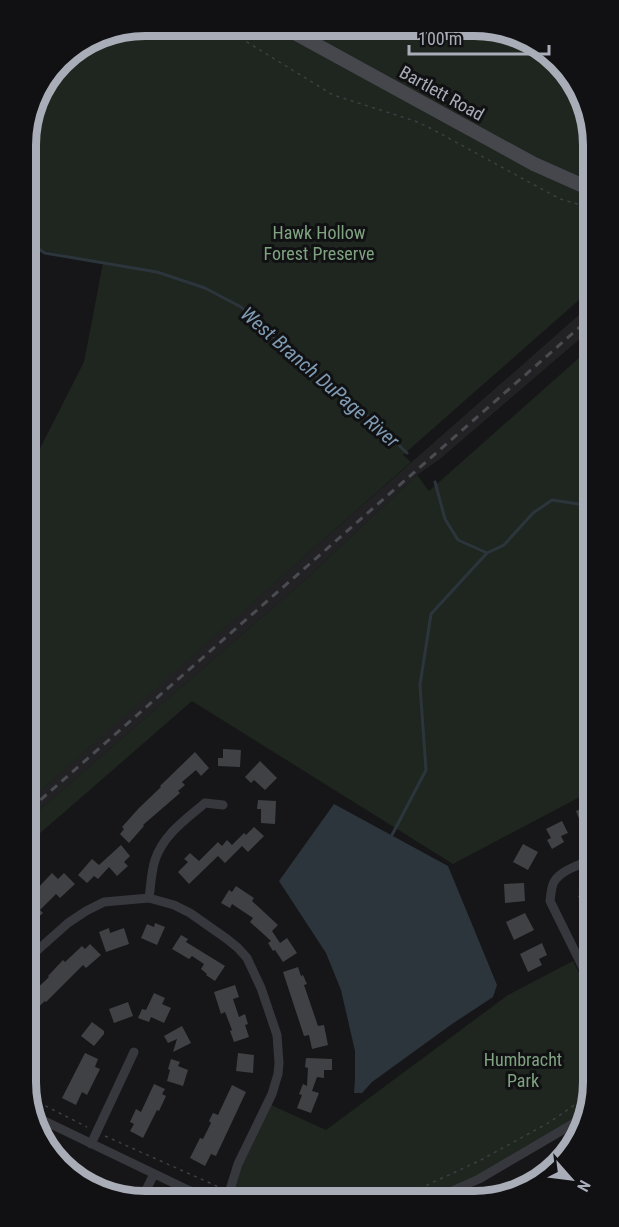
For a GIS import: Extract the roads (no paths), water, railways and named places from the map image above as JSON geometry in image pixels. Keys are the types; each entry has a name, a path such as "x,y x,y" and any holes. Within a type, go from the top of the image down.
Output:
{"street":[{"name":"Bartlett Road","path":"300,36 534,164 583,186"},
{"path":"149,898 155,860 162,844 178,826 205,803 223,805"},
{"path":"583,864 557,878 552,887 550,901 583,971"},
{"path":"36,952 68,923 104,902 149,898 174,905 190,913 227,939 247,958 261,988 277,1035 279,1063 275,1085 238,1164 229,1191"},
{"path":"91,1144 134,1052"},
{"path":"43,1121 192,1191"},
{"path":"452,1191 572,1130"},
{"path":"146,1191 154,1174"}],"waterway":[{"name":"West Branch DuPage River","path":"36,248 45,253 157,272 205,288 241,307 315,375 361,409 407,453"},
{"name":"West Branch DuPage River","path":"435,482 445,519 458,540 487,553 504,545 533,513 552,500 583,505"},
{"path":"392,835 426,770 420,685 431,614 487,553"}],"railway":[{"path":"36,804 583,324"}],"park label":[{"name":"Hawk Hollow Forest Preserve","path":"319,242"},
{"name":"Humbracht Park","path":"523,1069"}]}
